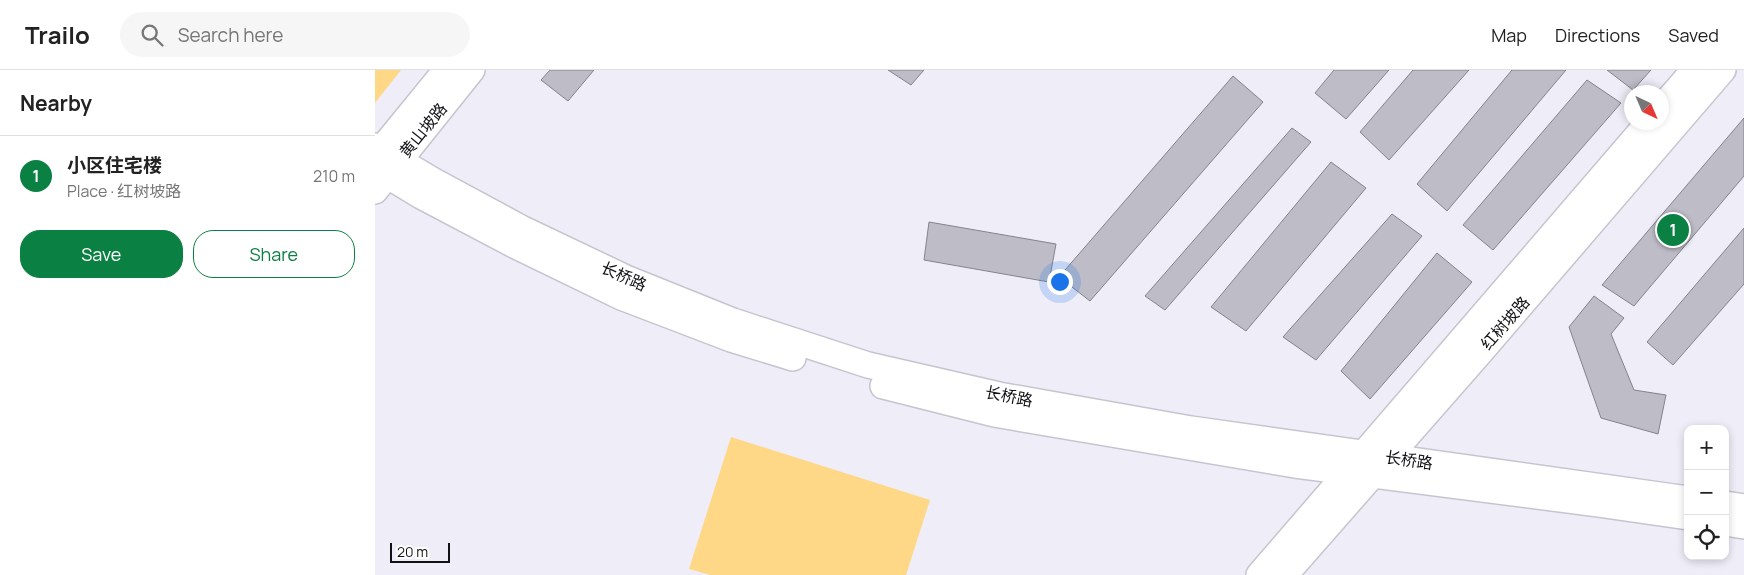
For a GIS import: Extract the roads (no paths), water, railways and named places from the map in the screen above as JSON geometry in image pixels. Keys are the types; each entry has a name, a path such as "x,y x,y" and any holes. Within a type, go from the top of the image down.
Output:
{"main road":[{"name":"黄山坡路","path":"381,164 445,70"},
{"name":"黄山坡路","path":"381,164 472,70"},
{"path":"1669,99 1694,70"},
{"name":"红树坡路","path":"1375,462 1723,70"},
{"name":"红树坡路","path":"1285,575 1643,130"},
{"name":"长桥路","path":"381,164 626,278 733,321 868,365 1018,399 1599,504 1684,517"},
{"name":"长桥路","path":"381,164 421,196 514,245 621,297 731,339 866,381 994,414 1295,466 1347,473 1375,462 1684,499"},
{"path":"1259,575 1347,473"},
{"path":"1729,505 1744,507"},
{"path":"1729,524 1744,526"}],"place":[{"name":"小区住宅楼","path":"1673,230"}]}
